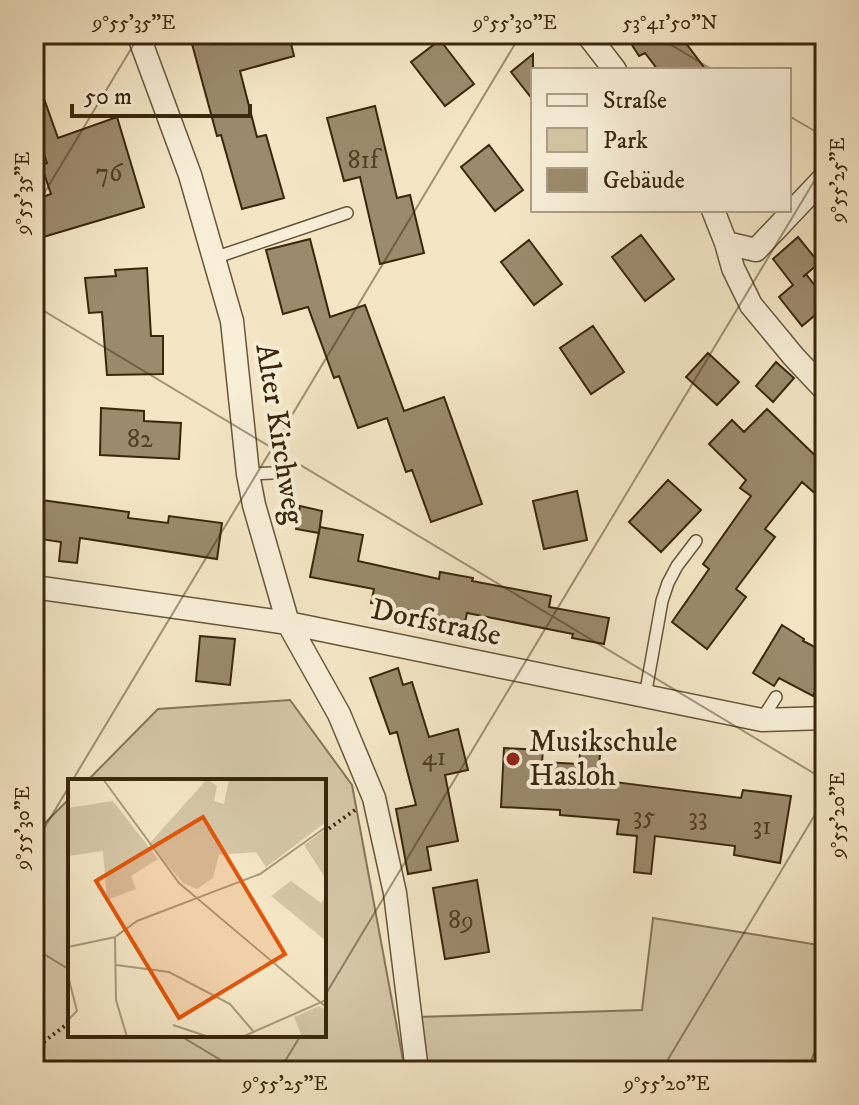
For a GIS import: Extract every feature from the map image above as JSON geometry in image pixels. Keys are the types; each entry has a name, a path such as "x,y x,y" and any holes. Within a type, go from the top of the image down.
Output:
{"street":[{"name":"Alter Kirchweg","path":"138,34 190,175 232,321 248,474 288,623 339,714 374,798 395,893 417,1071"},
{"path":"587,34 613,68"},
{"path":"726,243 756,250 825,177"},
{"path":"714,212 733,268 751,305 825,390"},
{"name":"Dorfstraße","path":"34,587 288,623 762,720 825,718"}],"lane":[{"path":"214,258 347,213"},
{"path":"248,474 273,473"},
{"path":"645,696 662,601 677,566 696,541"},
{"path":"762,720 776,697"}],"path":[{"path":"326,830 346,815"},
{"path":"34,1049 68,1024"}],"green space":[{"path":"290,700 352,785 405,1071 34,1071 34,818 45,823 68,800 68,1037 326,1037 326,779 89,779 158,709"},
{"path":"653,918 825,946 825,1031 806,1071 426,1071 418,1017 642,1010"}],"building":[{"path":"224,34 257,34 259,44 289,35 294,56 240,71 257,137 266,135 284,198 242,209 221,135 217,136 192,44"},
{"path":"625,34 679,34 704,68 656,68 645,53 639,56"},
{"path":"440,40 474,84 445,106 411,62"},
{"path":"533,54 531,97 511,72"},
{"path":"34,79 37,79 58,138 117,117 144,207 40,238 34,220 34,200 51,194 41,165 47,163 34,126"},
{"path":"375,106 397,198 410,195 424,253 380,264 360,177 344,181 327,118"},
{"path":"489,145 523,190 495,211 461,167"},
{"path":"641,235 674,279 645,301 612,257"},
{"path":"798,237 819,263 806,274 825,299 825,307 802,326 779,297 793,285 773,259"},
{"path":"310,239 330,317 365,305 404,411 444,397 482,504 431,522 412,470 406,472 387,418 358,428 339,376 334,378 308,307 283,314 266,250"},
{"path":"529,240 562,284 534,305 501,262"},
{"path":"147,268 151,336 163,336 163,374 107,375 102,312 89,313 85,278 116,276 115,270"},
{"path":"593,326 624,372 591,394 560,348"},
{"path":"708,353 739,382 717,405 686,377"},
{"path":"776,362 794,378 773,402 756,386"},
{"path":"101,408 144,411 144,421 181,423 179,459 100,455"},
{"path":"767,409 825,465 825,502 802,482 765,529 775,537 736,589 746,597 707,649 672,622 709,569 703,564 751,496 740,488 746,480 709,444 732,420 744,432"},
{"path":"668,480 701,510 661,552 629,522"},
{"path":"577,491 587,540 544,549 533,501"},
{"path":"34,499 129,512 128,518 168,523 169,516 222,523 217,559 80,538 77,563 59,561 61,542 34,538"},
{"path":"300,506 322,511 319,533 296,529"},
{"path":"320,527 363,535 358,561 439,579 440,572 473,578 472,581 551,596 549,607 609,618 604,644 572,638 573,634 467,613 465,622 371,603 374,589 310,577"},
{"path":"782,625 825,652 825,674 813,696 779,678 774,686 753,673"},
{"path":"200,636 235,639 230,685 196,681"},
{"path":"398,668 403,685 412,682 429,737 458,729 468,770 445,775 458,841 427,847 431,870 408,874 396,809 416,805 397,732 390,734 370,678"},
{"path":"504,748 543,750 542,762 579,764 580,753 600,754 598,780 741,798 743,790 791,796 780,863 734,855 735,846 655,836 651,874 634,872 637,836 617,834 619,820 560,815 560,810 501,807"},
{"path":"477,880 489,952 445,959 433,888"}],"place":[{"name":"Musikschule Hasloh","path":"513,759"}]}
